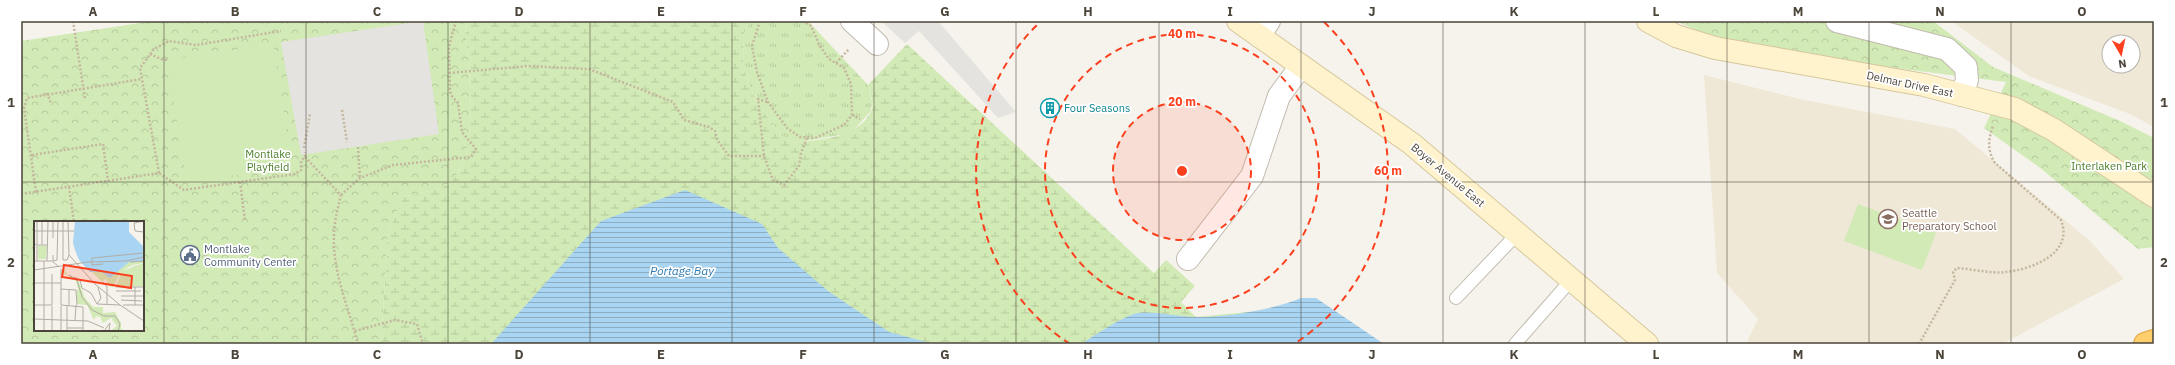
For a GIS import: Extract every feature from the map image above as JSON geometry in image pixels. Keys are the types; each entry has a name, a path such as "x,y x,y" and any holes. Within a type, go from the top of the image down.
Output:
{"highway":[{"path":"2145,344 2154,341"}],"street":[{"path":"852,21 876,44"},
{"name":"Boyer Avenue East","path":"1238,21 1264,28 1301,66 1412,144 1647,344"},
{"name":"Delmar Drive East","path":"1648,21 1676,36 1714,48 1924,85 2015,109 2054,130 2154,196"},
{"path":"1837,21 1947,49 1966,67 1967,80 1962,95"},
{"path":"1188,259 1252,176 1279,96 1301,66"}],"lane":[{"path":"1456,298 1518,233"},
{"path":"1515,344 1572,279"}],"path":[{"path":"73,21 85,99"},
{"path":"358,344 338,272 335,252 334,236 341,195 360,178 393,164 471,156 476,150 462,132 458,103 451,95 450,89 449,46 456,21"},
{"path":"760,21 752,46 757,72 768,102 787,128 800,137 815,138 844,125 852,115 851,84 844,68 829,59 820,46 811,26 804,21"},
{"path":"159,174 140,68 154,49 168,41 196,45 281,31"},
{"path":"150,54 161,60 167,60"},
{"path":"449,73 528,66 589,69 672,102 684,120 696,125 709,127 715,131 717,140 729,156 764,156"},
{"path":"36,192 25,102 30,96 142,79"},
{"path":"47,93 50,103"},
{"path":"768,102 758,99 764,156 774,180 784,185 799,166 801,153 808,138"},
{"path":"342,110 347,142"},
{"path":"304,148 310,114"},
{"path":"852,115 860,119"},
{"path":"1919,344 1955,280 1953,272 1957,268 2005,272 2027,268 2046,260 2062,245 2064,228 2061,220 1995,163 1989,153 1989,140 1993,125"},
{"path":"32,155 103,144 108,181"},
{"path":"358,147 360,178"},
{"path":"305,152 306,157 341,195"},
{"path":"21,194 159,174 184,190 295,174 301,170 301,161 306,157"},
{"path":"240,182 245,221"},
{"path":"69,187 74,221"},
{"path":"354,331 395,320 417,324 423,344"}],"shaded area":[{"path":"423,21 439,134 301,155 281,42"},
{"path":"881,21 938,21 1016,112 998,118 919,31 905,43"},
{"path":"1951,21 2154,21 2154,127 2130,114 2029,76"},
{"name":"Seattle Preparatory School","path":"1704,75 1800,99 1955,129 2089,240 2124,279 2002,344 1746,344 1758,319 1717,273"}],"green space":[{"name":"Montlake Playfield","path":"153,21 465,21 470,83 470,130 466,152 460,170 449,183 434,190 403,197 388,232 381,344 21,344 21,41"},
{"path":"465,21 750,21 743,36 744,70 755,100 781,135 794,143 826,139 847,133 864,121 872,109 872,98 868,85 907,44 1154,273 1166,260 1195,286 1181,302 1196,317 1258,311 1285,305 1274,344 381,344 388,232 403,197 434,190 449,183 460,170 466,152 470,130 470,83"},
{"path":"750,21 808,21 868,85 872,101 871,111 851,133 794,143 781,135 755,100 744,70 743,36"},
{"name":"Interlaken Park","path":"1676,21 1933,21 1993,67 2120,121 2154,138 2154,247 2138,249 2039,167 1984,128 2006,82 1847,62 1705,34"},
{"path":"273,44 292,166 187,183 167,60"},
{"path":"1858,204 1936,233 1922,270 1844,241"}],"water":[{"name":"Portage Bay","path":"685,190 762,224 778,248 828,291 889,332 934,344 491,344 601,221"},
{"path":"1301,298 1316,298 1384,344 1082,344 1117,322 1138,313 1157,313 1193,317 1233,315 1262,310"}],"place":[{"name":"Four Seasons","path":"1050,108"},
{"name":"Seattle Preparatory School","path":"1888,219"},
{"name":"Montlake Community Center","path":"190,255"}]}
